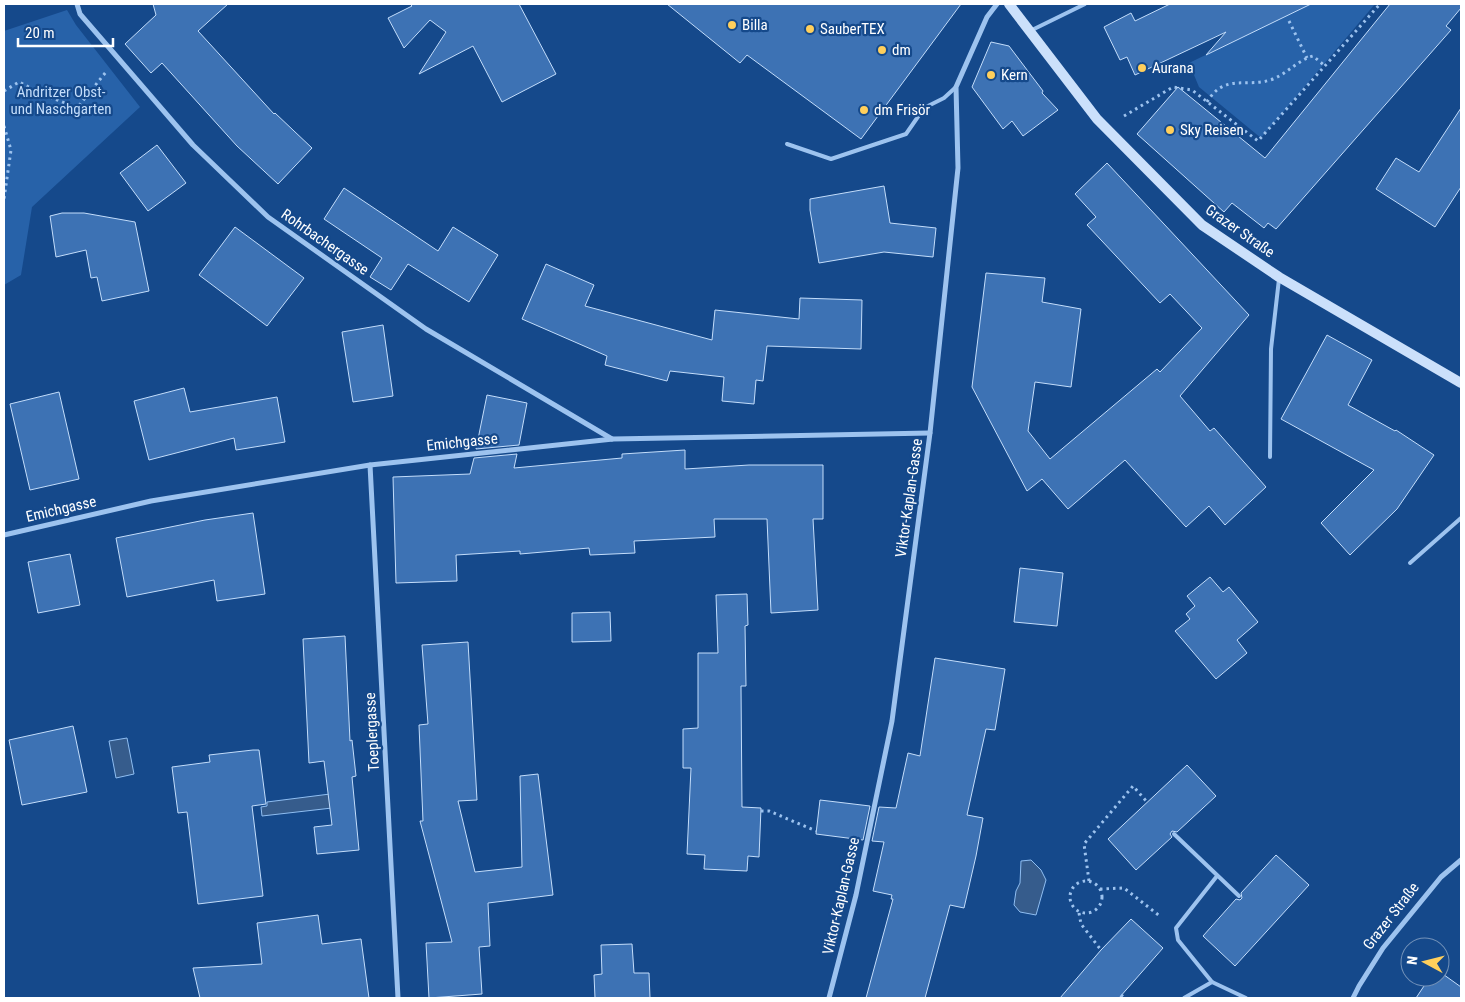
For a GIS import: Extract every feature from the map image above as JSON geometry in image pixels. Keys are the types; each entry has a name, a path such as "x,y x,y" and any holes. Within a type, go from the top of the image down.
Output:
{"street":[{"name":"Rohrbachergasse","path":"77,4 80,14 193,144 268,217 426,329 613,439"},
{"name":"Viktor-Kaplan-Gasse","path":"829,998 856,895 892,721 930,433 958,168 956,87 987,17 997,4"},
{"name":"Grazer Straße","path":"1009,4 1097,119 1202,226 1280,277 1461,383"},
{"name":"Emichgasse","path":"4,535 151,501 370,465 613,439 930,433"},
{"name":"Toeplergasse","path":"370,465 398,998"},
{"name":"Grazer Straße","path":"1353,998 1382,948 1441,877 1461,860"}],"lane":[{"path":"1030,31 1085,4"},
{"path":"787,144 831,159 906,134 924,108 944,98 956,87"},
{"path":"1270,457 1271,349 1280,277"},
{"path":"1410,563 1461,518"},
{"path":"1174,834 1239,896"},
{"path":"1217,876 1176,928 1178,940 1212,982 1246,998"},
{"path":"1184,998 1212,982"}],"path":[{"path":"1122,117 1173,87 1192,90 1258,141 1380,4"},
{"path":"1290,22 1307,58"},
{"path":"1207,102 1216,90 1224,86 1231,83 1273,80 1307,58 1314,56 1325,66"},
{"path":"4,91 19,82 77,108 118,58"},
{"path":"4,126 11,150 4,199"},
{"path":"1088,881 1084,844 1133,786 1147,802"},
{"path":"761,811 769,811 816,831"},
{"path":"1079,913 1089,914 1098,908 1102,899 1097,885 1088,881 1078,883 1071,890 1070,900 1072,906 1079,913 1081,924 1101,950"},
{"path":"1100,889 1124,888 1176,928"},
{"path":"1121,995 1126,998"}],"green space":[{"path":"1311,4 1375,4 1261,138 1199,87 1189,63"},
{"name":"Andritzer Obst- und Naschgarten","path":"67,10 76,25 140,107 32,207 21,275 4,285 4,31"}],"shaded area":[{"path":"127,738 134,774 116,778 109,741"},
{"path":"330,794 332,808 262,816 261,807 267,806 267,802"},
{"path":"1031,860 1041,870 1046,880 1036,915 1020,912 1014,905 1016,891 1020,883 1021,861"}],"building":[{"path":"153,4 228,4 198,31 274,114 312,148 278,184 237,146 162,63 151,73 125,44 156,15"},
{"path":"410,4 519,4 556,74 502,102 473,46 419,74 446,32 430,20 404,48 388,18 412,6"},
{"path":"667,4 961,4 861,139 747,55 740,63"},
{"path":"1170,4 1311,4 1206,55 1226,32 1135,75 1127,57 1120,60 1104,27 1131,13 1135,21"},
{"path":"1390,4 1461,4 1461,8 1446,26 1451,30 1276,229 1268,223 1264,228 1232,203 1224,212 1137,134 1178,87 1265,158"},
{"path":"991,42 1009,46 1043,91 1042,93 1058,110 1023,136 1012,121 1003,129 972,87"},
{"path":"1461,108 1461,187 1435,227 1376,189 1396,158 1419,172"},
{"path":"157,145 186,183 148,211 120,173"},
{"path":"1107,163 1249,315 1180,396 1210,431 1214,428 1266,487 1225,525 1209,506 1186,527 1125,460 1068,509 1042,479 1027,491 972,387 986,273 1045,278 1042,302 1081,309 1071,387 1035,382 1028,431 1050,459 1157,369 1160,372 1202,328 1170,294 1160,303 1087,225 1096,217 1075,194"},
{"path":"884,186 890,223 936,228 933,257 884,252 819,263 810,210 810,199"},
{"path":"344,188 438,251 453,227 498,255 469,302 408,264 391,290 370,277 382,258 324,219"},
{"path":"62,213 84,213 135,222 149,291 102,301 97,277 91,278 86,250 56,257 50,216"},
{"path":"235,227 304,278 267,326 199,275"},
{"path":"546,264 594,285 585,306 712,340 715,310 799,319 800,298 862,300 861,349 767,346 763,381 756,380 754,404 722,401 724,377 670,371 667,381 605,365 607,356 522,319"},
{"path":"383,325 393,396 353,402 342,332"},
{"path":"1327,335 1372,360 1348,405 1396,430 1434,455 1397,509 1350,555 1321,523 1374,470 1281,419"},
{"path":"184,388 190,412 277,397 285,442 236,450 234,438 149,460 134,401"},
{"path":"59,392 79,479 30,490 10,404"},
{"path":"487,395 527,403 519,445 476,449"},
{"path":"685,450 685,469 749,465 823,465 823,519 813,519 818,610 771,613 767,519 714,519 715,537 634,541 635,553 590,555 589,548 520,554 520,551 456,555 457,581 396,583 393,477 470,474 474,458 517,454 514,468 622,458 622,454"},
{"path":"253,513 265,594 217,601 214,580 127,597 116,538 205,520"},
{"path":"70,554 80,605 38,613 28,562"},
{"path":"1020,568 1063,573 1057,626 1014,622"},
{"path":"1210,577 1223,592 1229,587 1258,622 1237,640 1247,653 1216,679 1175,631 1190,619 1186,614 1195,606 1187,596"},
{"path":"747,594 748,625 745,626 746,686 741,686 742,807 761,808 759,857 748,856 747,871 704,869 705,855 687,854 691,768 683,768 683,729 698,728 698,653 718,653 716,595"},
{"path":"610,612 611,641 572,642 572,613"},
{"path":"345,636 350,741 352,740 356,776 352,777 359,850 317,854 314,827 332,825 324,761 309,763 303,639"},
{"path":"468,642 477,800 458,801 475,872 522,867 520,776 538,774 553,895 488,903 490,946 479,947 482,994 429,998 426,943 452,942 420,821 423,821 419,725 428,724 422,645"},
{"path":"935,658 1005,669 995,730 986,729 967,815 983,818 976,856 964,908 950,905 925,998 866,998 893,899 891,899 892,895 873,891 884,842 872,841 879,807 896,808 908,753 920,756"},
{"path":"73,726 87,792 22,805 9,740"},
{"path":"259,750 266,804 252,806 263,896 198,904 187,812 178,813 172,767 210,762 209,755"},
{"path":"1187,765 1216,796 1177,832 1172,831 1170,834 1172,837 1136,870 1108,839"},
{"path":"820,800 870,806 863,840 816,834"},
{"path":"1276,855 1309,885 1235,966 1203,936 1236,899 1240,900 1242,898 1241,893"},
{"path":"318,915 322,944 361,939 369,998 200,998 193,968 262,964 257,923"},
{"path":"1131,919 1163,948 1119,998 1060,998 1101,950"},
{"path":"632,944 634,973 649,973 650,998 595,998 594,975 602,974 601,945"},
{"path":"1450,979 1461,987 1461,998 1416,998 1423,987 1450,987"}],"place":[{"name":"Billa","path":"732,25"},
{"name":"SauberTEX","path":"810,29"},
{"name":"dm","path":"882,50"},
{"name":"Aurana","path":"1142,68"},
{"name":"Kern","path":"991,75"},
{"name":"dm Frisör","path":"864,110"},
{"name":"Sky Reisen","path":"1170,130"}]}
